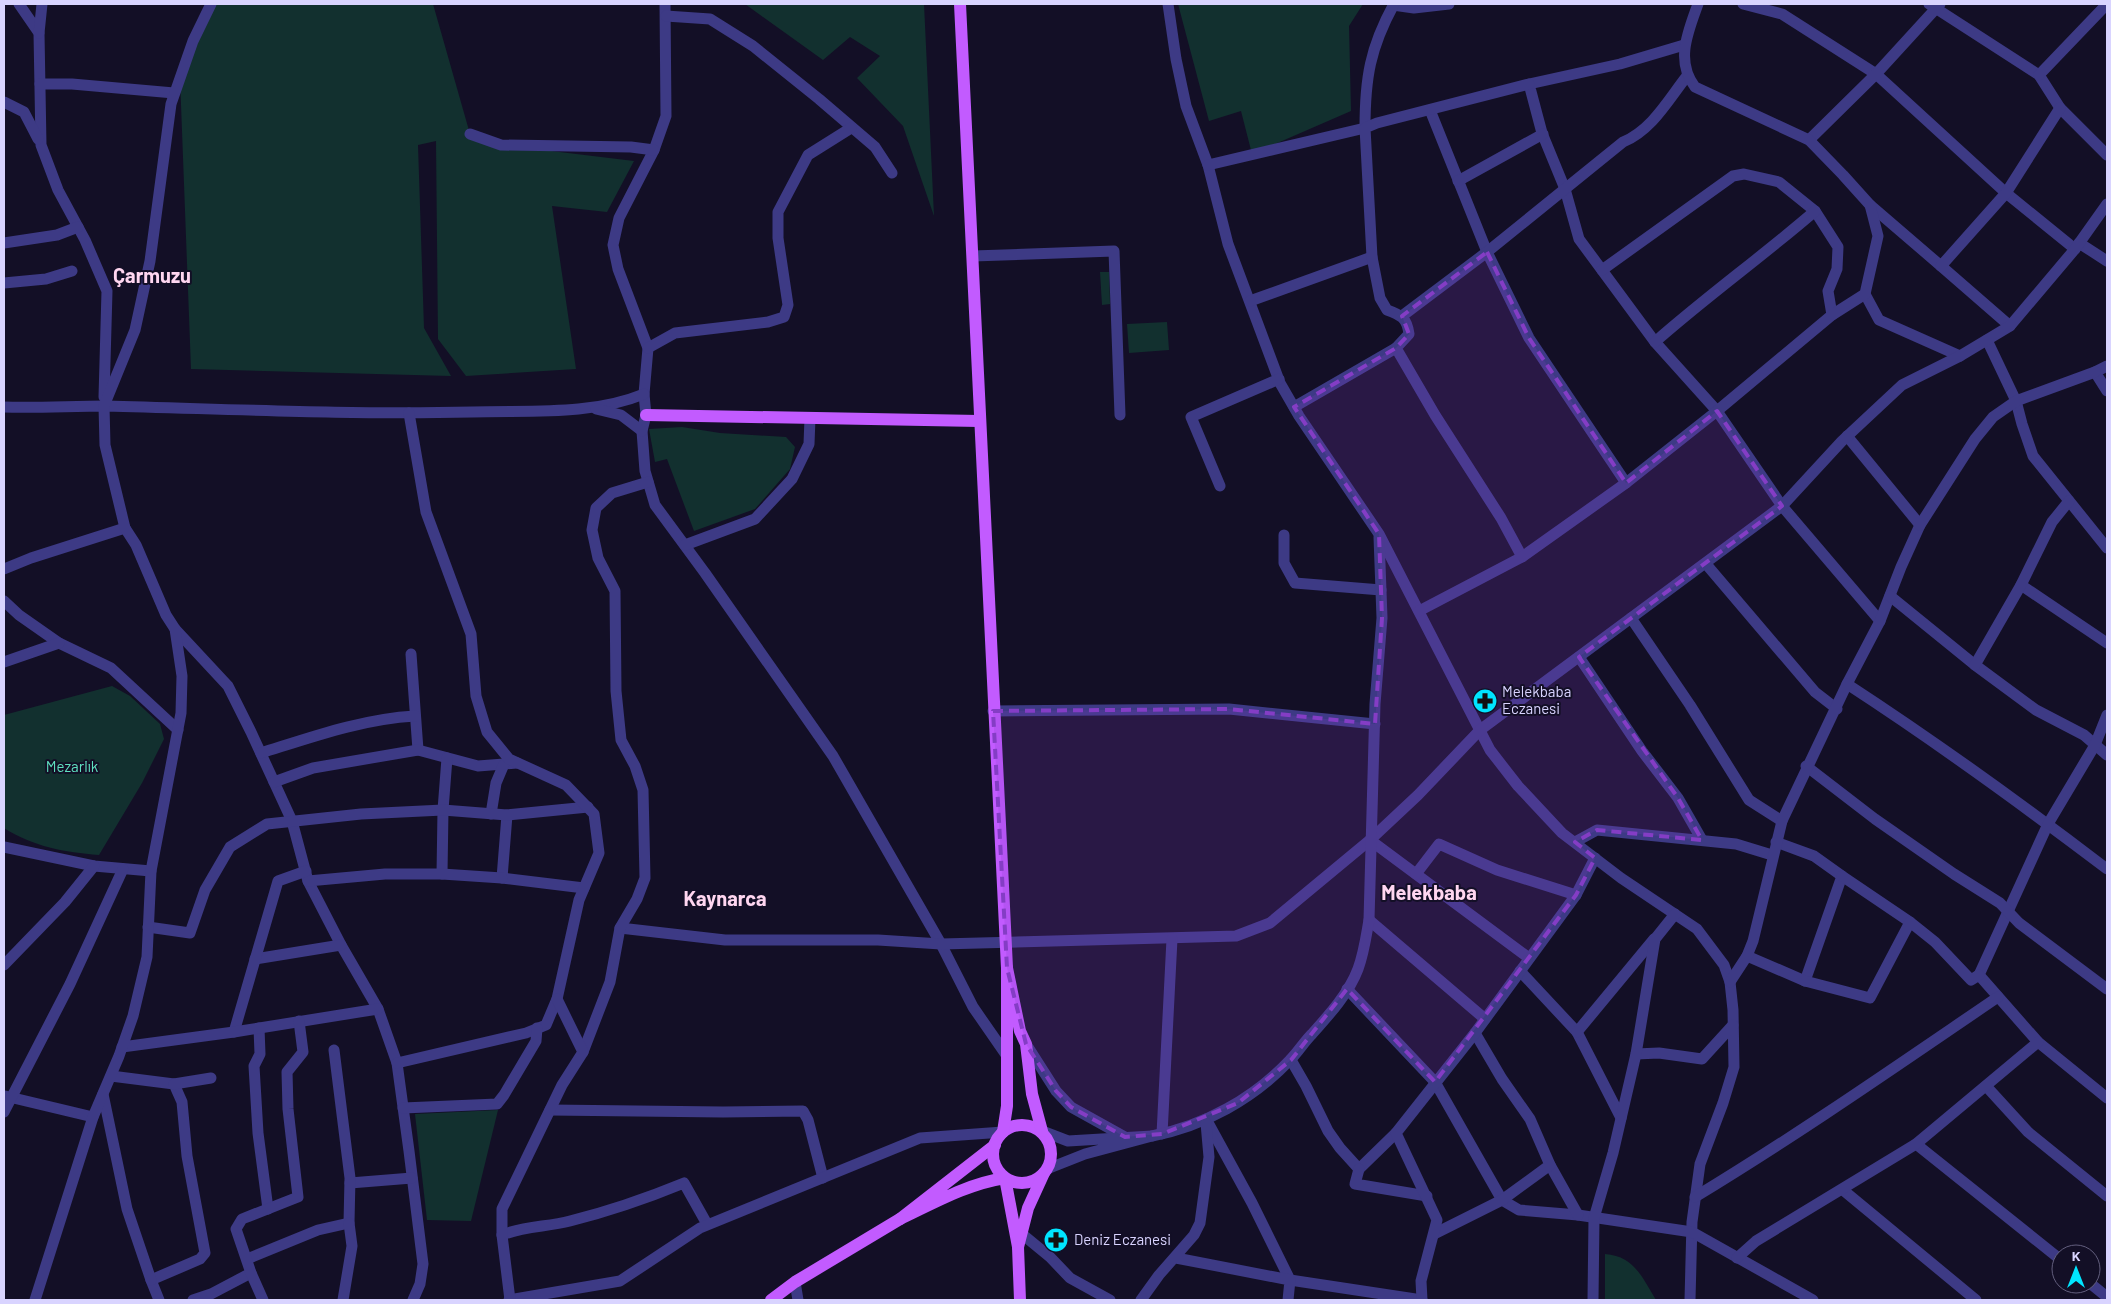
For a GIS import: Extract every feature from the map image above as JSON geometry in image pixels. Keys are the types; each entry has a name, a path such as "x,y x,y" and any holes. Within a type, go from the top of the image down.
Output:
{"main road":[{"path":"900,1219 995,1145 1003,1132 1007,1106 1006,942 993,711 960,4"},
{"path":"646,415 979,421"},
{"path":"1007,968 1020,1031 1026,1044 1032,1094 1042,1131 1051,1153 1046,1171 1028,1208 1018,1247"},
{"path":"1003,1132 1017,1126 1033,1127 1042,1131"},
{"path":"995,1145 994,1162 998,1170 1006,1178 1020,1183 1029,1182 1046,1171"},
{"path":"771,1300 795,1282 900,1219 965,1188 987,1181 1006,1178"},
{"path":"1006,1178 1018,1247 1020,1300"}],"street":[{"path":"19,4 39,32"},
{"path":"41,145 39,32 42,4"},
{"path":"104,406 135,330 148,270 174,93 193,41 210,4"},
{"path":"665,4 666,116 654,150 619,218 613,245 618,269 648,348 644,394 646,415 642,431 645,471 655,505 833,756 941,944 973,1007 1007,1056"},
{"path":"1168,4 1176,59 1186,106 1208,164 1228,244 1279,379 1294,407 1379,534 1490,750 1518,786 1562,833 1698,930 1724,965 1730,982 1734,1067 1723,1103 1700,1164 1692,1232 1690,1300"},
{"path":"1294,407 1396,348 1409,334 1408,324 1402,316 1387,310 1380,298 1372,256 1365,128 1365,93 1370,64 1381,28 1393,4 1414,8 1449,4"},
{"path":"1698,4 1684,45 1687,76 1696,87 1809,140 1870,205 2010,326"},
{"path":"1743,4 1782,14 1876,74 2006,193 2077,246 2107,261"},
{"path":"2039,76 2107,4"},
{"path":"1809,140 1876,74 1935,5 2039,76 2060,108 2107,155"},
{"path":"666,16 710,18 753,46 820,99 875,147 892,173"},
{"path":"1208,164 1365,128 1528,84 1620,64 1684,45"},
{"path":"1402,316 1487,252 1623,142 1636,136 1657,116 1687,76"},
{"path":"40,84 72,84 174,93"},
{"path":"1528,84 1543,134 1565,189 1579,239 1656,342 1717,411 1782,506 1880,621"},
{"path":"4,102 24,112 41,145 58,190 78,226 108,291 104,406 105,445 126,528 136,545 166,615 174,629 228,686 292,821 307,876 341,945 378,1008 397,1063 423,1264 420,1284 413,1300"},
{"path":"1941,266 2006,193 2060,108"},
{"path":"1430,110 1487,252 1529,338 1626,483"},
{"path":"648,348 675,333 768,322 784,317 788,306 778,238 778,212 808,155 852,128"},
{"path":"470,134 501,144 631,147 654,150"},
{"path":"1458,180 1543,134"},
{"path":"1602,270 1733,176 1744,174 1778,182 1815,211 1838,247 1837,269 1828,291 1832,315"},
{"path":"620,928 725,940 878,940 941,944 1236,936 1270,923 1370,840 1418,795 1480,730 1782,506 1847,436 1902,384 1960,356 2010,326 2077,246 2107,204"},
{"path":"1870,205 1878,236 1865,294 1879,320 1960,356"},
{"path":"1656,342 1691,310 1770,250 1815,211"},
{"path":"4,243 57,235 78,226"},
{"path":"973,256 1114,251 1120,416"},
{"path":"1250,301 1372,256"},
{"path":"4,283 46,279 72,271"},
{"path":"1419,611 1522,557 1626,483 1717,411 1832,315 1865,294"},
{"path":"1987,340 2016,401 2033,456 2107,548"},
{"path":"1396,348 1435,415 1502,518 1522,557"},
{"path":"1730,982 1747,956 1753,941 1772,855 1782,821 1806,766 1837,709 1847,684 1880,621 1920,525 1976,439 1993,417 2016,401 2107,366"},
{"path":"2095,372 2107,391"},
{"path":"1220,486 1192,417 1279,379"},
{"path":"4,408 104,406 318,413 410,413 592,408 628,401 644,394"},
{"path":"592,408 621,415 642,431"},
{"path":"397,1063 526,1033 546,1025 557,999 578,900 598,853 594,814 588,807 566,785 509,759 487,732 476,696 471,634 426,512 410,413"},
{"path":"685,545 755,519 792,479 809,444 810,418"},
{"path":"1847,436 1920,525"},
{"path":"648,482 612,493 596,508 592,530 598,558 615,591 616,691 621,740 635,766 643,790 645,878 637,900 620,928 610,982 583,1052 562,1084 502,1209 502,1235 510,1300 620,1281 707,1224 920,1138 1003,1132"},
{"path":"1975,664 2021,585 2052,522 2069,501"},
{"path":"4,569 31,558 126,528"},
{"path":"1046,1171 1085,1154 1157,1135 1206,1119 1238,1104 1290,1060 1348,989 1357,970 1365,944 1369,920 1370,840 1382,618 1379,534"},
{"path":"1284,535 1284,563 1295,583 1381,590"},
{"path":"1706,564 1815,692 1837,709"},
{"path":"2021,585 2107,643"},
{"path":"1890,596 2036,710 2084,735 2107,755"},
{"path":"4,601 19,615 59,643 111,668 178,730"},
{"path":"1631,618 1690,705 1749,800 1782,821"},
{"path":"35,1300 94,1117 134,1016 147,957 151,871 181,713 182,676 174,629"},
{"path":"4,662 59,643"},
{"path":"411,654 418,750"},
{"path":"1579,657 1642,751 1678,798 1702,840"},
{"path":"1847,684 1913,727 2107,869"},
{"path":"993,711 1229,709 1375,724"},
{"path":"1776,842 1814,856 1910,922 1935,942 1971,980 1979,975 2048,824 2095,745 2107,715"},
{"path":"261,753 324,733 388,718 415,716"},
{"path":"274,782 313,768 418,750 478,766 518,763"},
{"path":"442,874 443,810 447,758"},
{"path":"491,814 496,783 504,764"},
{"path":"1806,766 1891,830 1954,874 2000,903 2019,923 2107,989"},
{"path":"148,927 190,933 205,890 230,847 266,824 361,814 443,810 507,815 588,807"},
{"path":"502,878 507,815"},
{"path":"1575,842 1597,830 1736,844 1772,855"},
{"path":"1370,840 1529,958"},
{"path":"1416,874 1439,844 1496,870 1576,895"},
{"path":"4,847 94,866 151,871"},
{"path":"1427,1196 1355,1184 1359,1169 1396,1133 1475,1033 1576,895 1595,858"},
{"path":"4,965 64,902 94,866"},
{"path":"4,1112 7,1097 70,984 123,869"},
{"path":"234,1032 278,881 307,876 442,874 502,878 584,888"},
{"path":"1805,981 1842,876"},
{"path":"1577,1032 1675,914"},
{"path":"1369,920 1485,1018"},
{"path":"1747,956 1805,981 1870,998 1910,922"},
{"path":"1157,1135 1172,938"},
{"path":"1594,1300 1594,1218 1636,1054 1654,939"},
{"path":"255,959 341,945"},
{"path":"1520,971 1577,1032 1621,1118"},
{"path":"1979,975 2038,1042 2107,1098"},
{"path":"1348,989 1435,1082 1502,1200 1519,1210 1578,1215 1692,1232 1813,1300"},
{"path":"1695,1197 1757,1160 1850,1099 1998,997"},
{"path":"557,999 583,1052"},
{"path":"122,1047 234,1032 378,1008"},
{"path":"263,1300 236,1230 242,1220 298,1197 288,1109 287,1072 303,1052 299,1021"},
{"path":"1636,1054 1659,1053 1702,1059 1733,1024"},
{"path":"259,1028 260,1054 254,1066 258,1133 268,1209"},
{"path":"403,1108 497,1104 536,1041 536,1028"},
{"path":"1475,1033 1502,1079 1530,1119 1550,1165 1578,1215"},
{"path":"1737,1258 1756,1241 1916,1144 2038,1042"},
{"path":"1026,1044 1056,1091 1071,1107 1125,1136"},
{"path":"334,1050 350,1184 349,1223 352,1246 342,1300"},
{"path":"1290,1060 1306,1086 1328,1131 1359,1169"},
{"path":"110,1076 174,1084 211,1078"},
{"path":"151,1280 200,1259 205,1253 188,1156 182,1102 174,1084"},
{"path":"1986,1086 2028,1132 2107,1196"},
{"path":"103,1094 127,1209 159,1300"},
{"path":"7,1097 94,1117"},
{"path":"550,1110 705,1112 802,1110 808,1120 823,1178"},
{"path":"1141,1300 1159,1275 1194,1236 1202,1216 1209,1157 1206,1119"},
{"path":"1206,1119 1252,1203 1290,1280 1288,1300"},
{"path":"1042,1131 1068,1141 1157,1135"},
{"path":"1176,1258 1290,1280 1422,1300 1421,1281 1436,1220 1427,1196 1396,1133"},
{"path":"1916,1144 2051,1252"},
{"path":"1434,1234 1502,1200 1550,1165"},
{"path":"350,1184 412,1178"},
{"path":"502,1235 518,1228 567,1222 634,1204 684,1183 707,1224"},
{"path":"1843,1190 1976,1300"},
{"path":"248,1260 318,1230 349,1223"},
{"path":"1022,1234 1050,1257 1070,1278 1110,1300"},
{"path":"193,1300 211,1294 251,1272"},
{"path":"795,1282 798,1300"}],"highlighted area":[{"path":"1487,252 1529,338 1626,483 1717,411 1782,506 1579,657 1678,798 1702,840 1597,830 1575,842 1595,858 1576,895 1435,1082 1347,989 1291,1060 1238,1103 1162,1134 1125,1137 1071,1107 1056,1091 1026,1044 1007,968 993,711 1229,709 1375,724 1382,618 1379,534 1294,407 1396,348 1409,334 1402,316"}],"green space":[{"path":"216,4 433,4 470,134 501,145 634,161 607,212 552,206 576,369 466,376 438,339 436,141 418,145 424,328 451,376 191,369 180,78"},
{"path":"745,4 924,4 934,216 903,126 857,78 880,56 850,37 823,60"},
{"path":"1178,4 1363,4 1349,26 1351,111 1252,154 1241,111 1209,121"},
{"path":"1100,272 1109,272 1110,304 1102,305"},
{"path":"1167,322 1169,350 1129,353 1127,324"},
{"path":"682,427 720,433 786,437 795,447 790,469 755,509 694,531 667,459 655,462 649,429"},
{"name":"Mezarlık","path":"112,686 130,696 160,724 164,739 142,783 99,855 50,848 27,840 4,828 4,715"},
{"path":"498,1110 471,1221 427,1220 415,1114"},
{"path":"1605,1254 1615,1256 1630,1263 1641,1276 1656,1300 1605,1300"}],"place":[{"name":"Melekbaba Eczanesi","path":"1485,701"},
{"name":"Deniz Eczanesi","path":"1056,1240"}],"district":[{"name":"Çarmuzu","path":"152,276"},
{"name":"Melekbaba","path":"1429,893"},
{"name":"Kaynarca","path":"725,899"}]}
